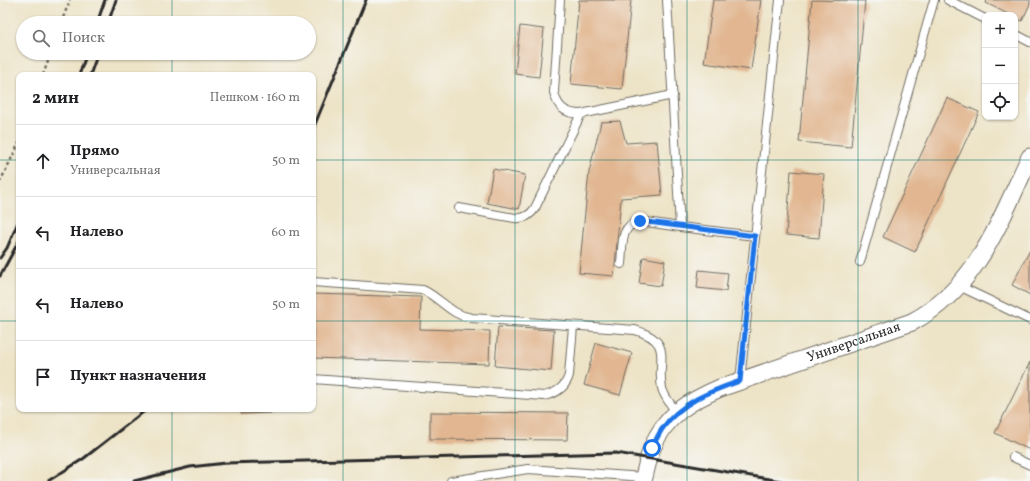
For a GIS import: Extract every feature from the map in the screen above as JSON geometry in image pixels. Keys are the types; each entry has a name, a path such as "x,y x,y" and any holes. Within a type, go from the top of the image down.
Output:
{"street":[{"name":"Универсальная","path":"644,479 652,448 661,429 676,412 697,398 740,381 912,322 937,307 959,286 977,263 990,242 1030,157"}],"lane":[{"path":"560,0 554,92 557,102 561,108 572,114 581,114 673,95"},
{"path":"668,0 680,227"},
{"path":"740,381 780,0"},
{"path":"860,262 934,0"},
{"path":"948,0 982,17"},
{"path":"1018,36 1030,42"},
{"path":"459,208 520,219 528,216 535,208 581,114"},
{"path":"621,264 625,230 634,222 640,221 755,236"},
{"path":"316,282 417,289 429,293 456,314 464,317 635,330 648,335 658,344 662,351 662,388 664,394 676,412"},
{"path":"959,286 1030,320"},
{"path":"316,379 544,396 557,392 567,382 569,375 573,326"},
{"path":"1013,458 1030,465"},
{"path":"451,481 528,469 644,479"}],"path":[{"path":"64,16 70,0"},
{"path":"44,72 48,60"},
{"path":"0,182 16,149"}],"building":[{"path":"579,0 631,0 622,89 571,84"},
{"path":"713,0 761,0 751,70 704,63"},
{"path":"812,0 865,1 851,147 799,142"},
{"path":"987,0 1030,0 1030,4 1022,21 1018,19 1018,12 1004,12 986,3"},
{"path":"520,26 544,29 539,77 515,74"},
{"path":"947,98 979,112 915,252 883,237"},
{"path":"620,121 626,143 657,141 662,195 621,198 614,276 579,273 589,172 601,122"},
{"path":"493,169 525,175 519,209 487,203"},
{"path":"791,171 824,174 819,238 786,235"},
{"path":"1030,250 1030,295 1012,285"},
{"path":"643,257 665,261 661,286 639,283"},
{"path":"699,270 728,273 726,291 697,288"},
{"path":"316,294 421,297 420,329 490,331 489,364 316,358"},
{"path":"498,327 554,330 551,371 495,366"},
{"path":"596,343 632,353 620,395 584,385"},
{"path":"1030,362 1030,450 995,433"},
{"path":"241,412 271,412 271,413 241,414"},
{"path":"430,412 568,413 567,440 430,439"}],"railway":[{"path":"99,16 105,0"},
{"path":"110,16 116,0"},
{"path":"316,122 366,0"},
{"path":"80,72 84,60"},
{"path":"91,72 95,60"},
{"path":"0,258 7,248 16,227"},
{"path":"0,276 16,247"},
{"path":"48,481 83,459 143,412"},
{"path":"134,481 190,467 226,463 616,453 781,481"}],"route":[{"path":"640,221 755,236 740,381 697,398 676,412 661,429 652,448"}]}
